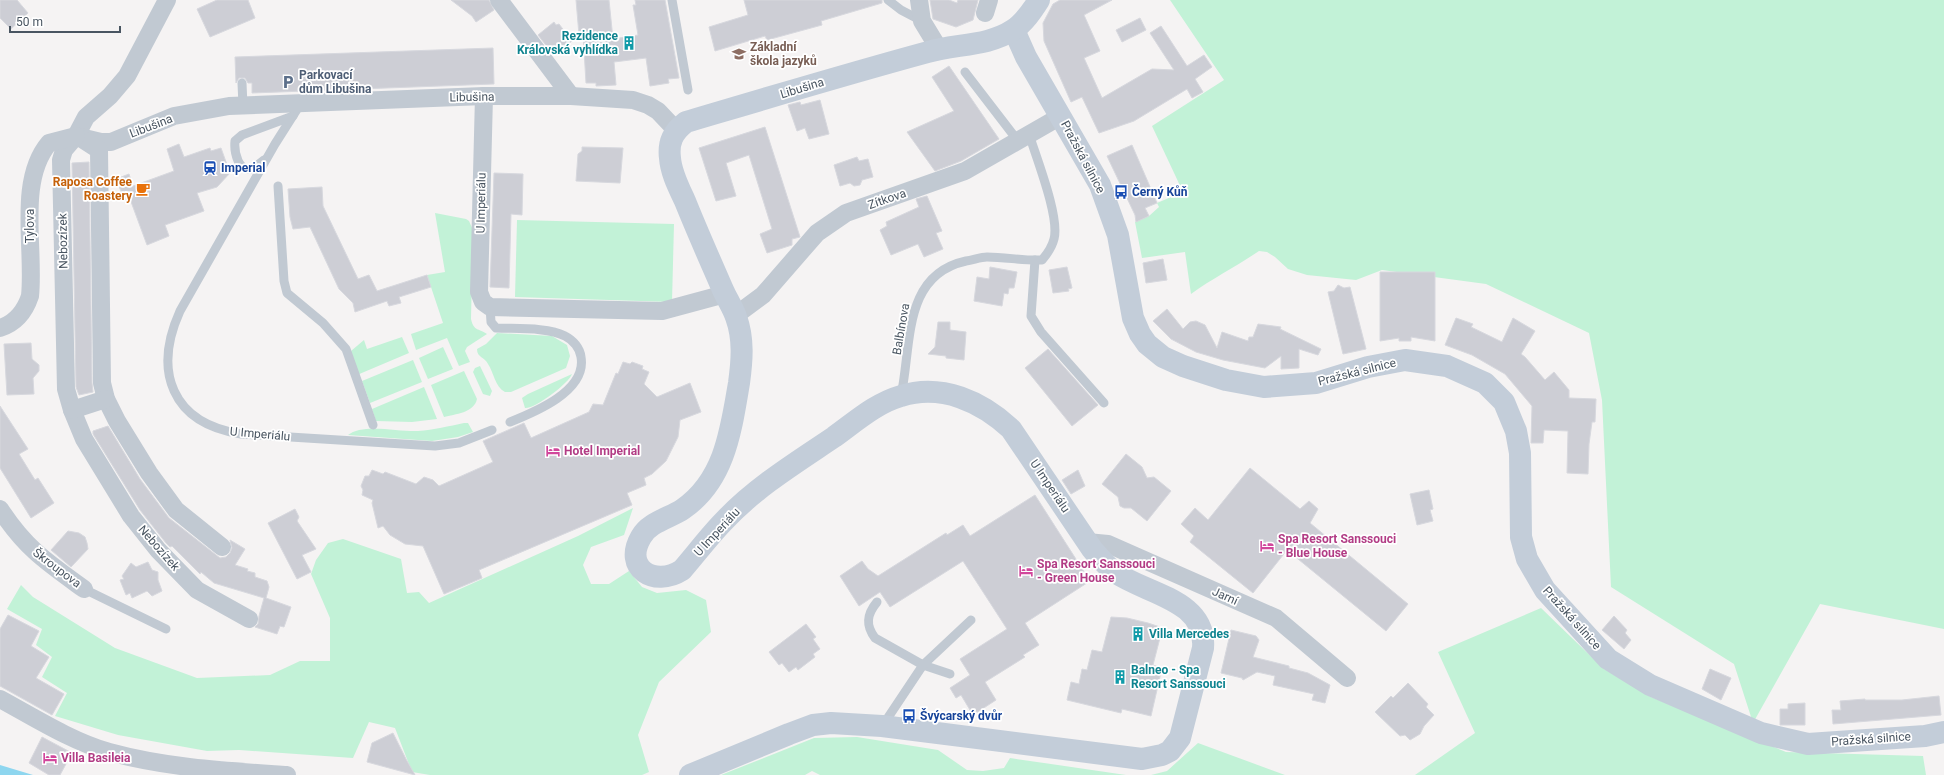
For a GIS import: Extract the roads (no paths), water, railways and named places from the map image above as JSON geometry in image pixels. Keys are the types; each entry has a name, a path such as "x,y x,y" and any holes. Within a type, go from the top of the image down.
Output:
{"street":[{"path":"167,0 126,76 110,96 86,117 76,136 99,150 102,376 106,399 117,421 149,473 176,510 222,547"},
{"path":"499,0 571,96"},
{"path":"919,0 922,21 938,49"},
{"path":"1014,30 1026,18 1039,0"},
{"name":"Libušina","path":"76,136 101,142 111,142 174,116 199,111 243,106 297,109 484,96 571,96 633,100 648,105 658,111 676,130 686,122 835,77 938,49 995,38 1014,30"},
{"name":"Pražská silnice","path":"1014,30 1026,57 1062,116 1103,192 1118,235 1133,318 1147,344 1163,357 1183,366 1226,380 1264,387 1316,383 1368,367 1405,360 1447,366 1485,383 1504,402 1516,431 1520,453 1521,537 1527,559 1545,590 1608,659 1650,685 1761,733 1808,744 1925,736 1944,732"},
{"name":"U Imperiálu","path":"484,96 479,292 483,302 490,307"},
{"name":"Zítkova","path":"736,315 763,295 817,233 846,213 965,171 1062,116"},
{"name":"U Imperiálu","path":"676,130 670,147 672,172 725,294 736,315 742,345 741,365 725,454 713,479 696,498 676,514 646,530 640,538 636,552 636,560 639,567 645,573 653,577 667,577 682,570 726,519 762,488 873,409 901,396 932,392 960,396 981,406 998,417 1011,429 1100,559 1115,573 1185,607 1195,616 1200,624 1204,639 1180,738 1170,750 1154,758 1142,759 847,722 812,725 690,775"},
{"name":"Tylova","path":"0,328 11,323 23,312 30,296 31,195 33,174 38,159 49,143 76,136"},
{"name":"Nebozízek","path":"76,136 64,150 60,160 66,389 72,410 84,439 131,516 158,550 197,590 249,619"},
{"path":"490,307 662,311 725,294"},
{"path":"72,410 106,399"},
{"name":"Škroupova","path":"0,509 22,540 39,557 84,589"},
{"name":"Jarní","path":"1087,542 1108,544 1276,618 1347,678"},
{"path":"0,699 65,734 108,751 166,764 205,769 287,775"}],"lane":[{"path":"672,0 688,90"},
{"path":"888,0 922,21"},
{"path":"965,72 1019,140 1054,218 1055,237 1049,252 1042,260 1035,260 1031,316 1041,332 1104,402"},
{"path":"242,83 243,106"},
{"path":"267,158 253,168 246,169 237,160 234,147 235,141 242,135 297,109"},
{"name":"U Imperiálu","path":"297,109 267,158 180,311 172,330 167,349 167,369 178,399 185,408 209,425 226,432 241,434 435,446 459,443 492,430"},
{"path":"278,186 284,281 287,293 323,323 346,348 373,425"},
{"name":"Balbínova","path":"901,396 906,374 913,314 924,289 932,279 942,271 956,264 986,257 1035,260"},
{"name":"U Imperiálu","path":"490,307 492,322 496,328 555,332 573,341 581,355 581,369 579,376 569,388 538,411 510,422"},
{"path":"84,589 166,629"},
{"path":"877,602 869,615 867,623 870,632 875,638 923,666 950,674"},
{"path":"882,726 923,666 971,620"}],"water":[{"path":"0,765 33,775 0,775"}],"place":[{"name":"Rezidence Královská vyhlídka","path":"629,43"},
{"name":"Základní škola jazyků","path":"739,54"},
{"name":"Parkovací dům Libušina","path":"288,82"},
{"name":"Imperial","path":"210,168"},
{"name":"Raposa Coffee Roastery","path":"143,189"},
{"name":"Černý Kůň","path":"1121,192"},
{"name":"Hotel Imperial","path":"553,451"},
{"name":"Spa Resort Sanssouci - Blue House","path":"1267,546"},
{"name":"Spa Resort Sanssouci - Green House","path":"1026,571"},
{"name":"Villa Mercedes","path":"1138,634"},
{"name":"Balneo - Spa Resort Sanssouci","path":"1120,677"},
{"name":"Švýcarský dvůr","path":"909,716"},
{"name":"Villa Basileia","path":"50,758"}]}
